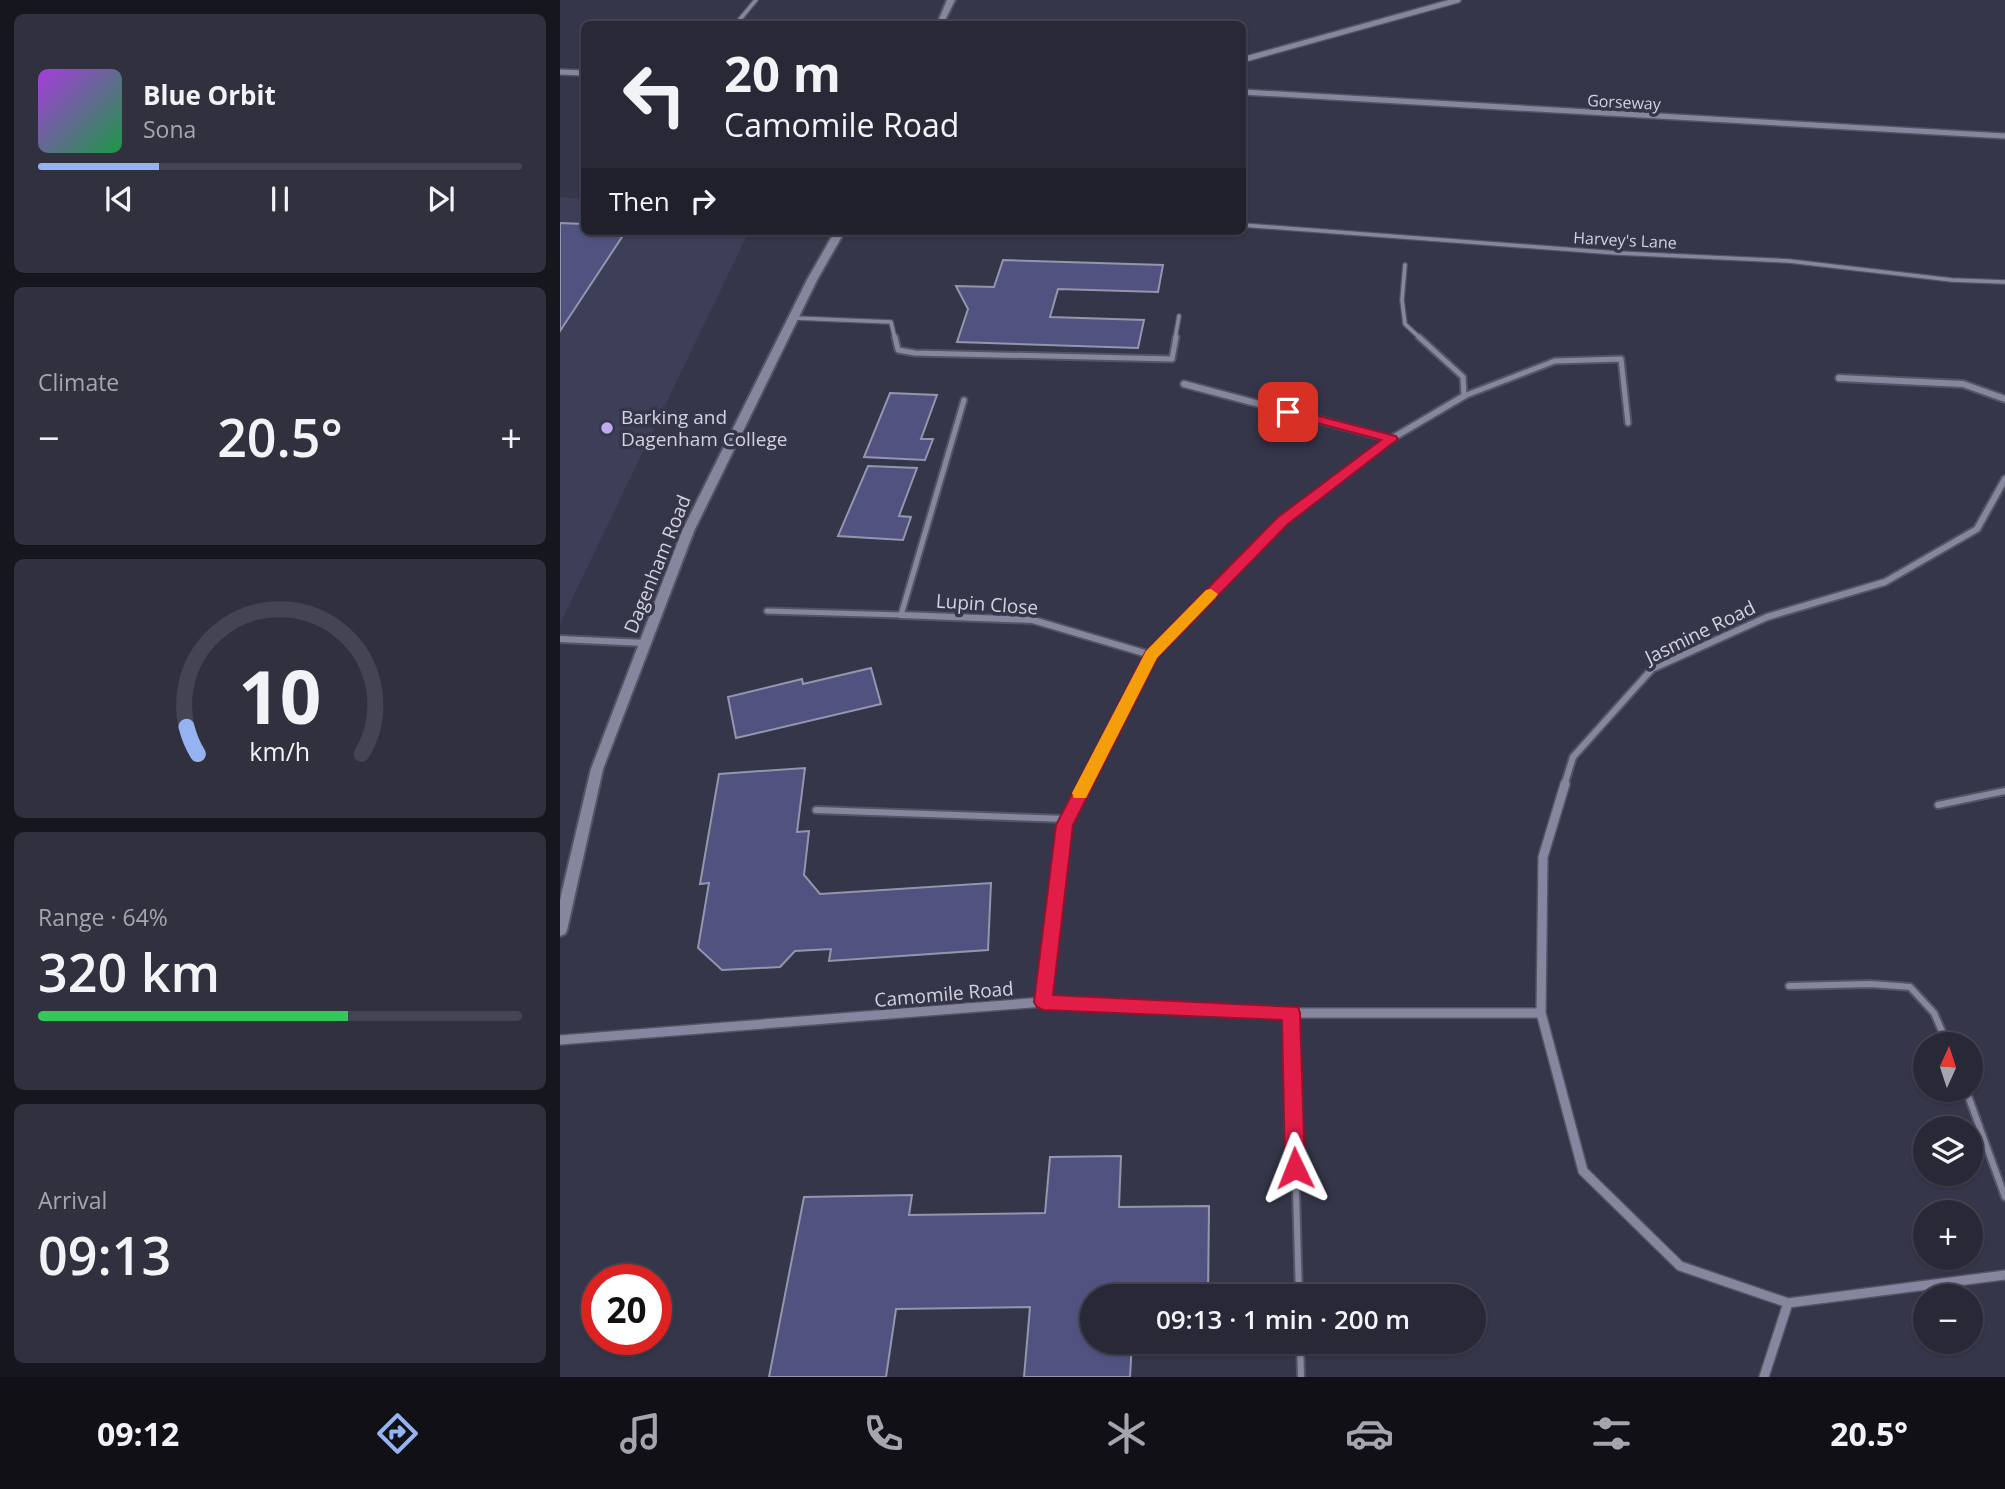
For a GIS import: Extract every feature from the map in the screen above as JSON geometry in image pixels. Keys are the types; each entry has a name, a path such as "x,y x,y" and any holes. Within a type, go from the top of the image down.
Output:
{"street":[{"path":"941,21 951,0"},
{"path":"1246,59 1458,0"},
{"path":"560,72 581,73"},
{"name":"Gorseway","path":"1246,92 2005,136"},
{"name":"Dagenham Road","path":"560,930 597,769 688,531 793,318 838,235"},
{"path":"1839,378 1963,384 2005,399"},
{"path":"1184,384 1391,439"},
{"path":"1043,1002 1064,825 1151,655 1283,520 1391,439 1464,396"},
{"name":"Jasmine Road","path":"1788,1303 1680,1266 1583,1171 1541,1013 1543,857 1573,757 1652,669 1767,617 1885,582 1977,528 2005,479"},
{"name":"Lupin Close","path":"901,615 1033,620 1151,655"},
{"path":"560,639 645,643"},
{"name":"Camomile Road","path":"560,1040 1043,1002 1291,1013 1541,1013"},
{"path":"1764,1377 1788,1303 2005,1275"}],"lane":[{"path":"738,21 756,0"},
{"name":"Harvey's Lane","path":"1246,225 1617,253 1789,261 1952,280 2005,282"},
{"path":"1405,265 1402,300 1405,324 1463,377 1464,396 1555,361 1621,359 1628,423"},
{"path":"793,318 891,322 898,351 915,353 1172,359 1179,316"},
{"path":"767,611 901,615 964,400"},
{"path":"1938,805 2005,791"},
{"path":"816,810 1067,819"},
{"path":"1789,986 1871,984 1910,987 1934,1013 1942,1032"},
{"path":"1291,1013 1299,1284"},
{"path":"1970,1102 2005,1197"},
{"path":"1300,1354 1301,1377"}],"shaded area":[{"name":"Barking and Dagenham College","path":"560,197 581,199 581,235 747,235 560,624"}],"building":[{"path":"560,223 581,224 581,235 623,235 560,331"},
{"path":"1003,260 1163,265 1158,292 1058,289 1050,317 1144,320 1138,348 957,342 968,309 956,286 994,287"},
{"path":"890,393 937,395 921,439 933,439 925,460 864,457"},
{"path":"868,466 917,468 899,516 911,517 903,540 838,536"},
{"path":"871,668 881,704 736,738 728,697 802,679 803,684"},
{"path":"805,768 797,832 809,831 804,875 820,894 991,883 988,950 829,961 831,949 795,951 780,967 722,970 698,948 709,883 700,884 719,774"},
{"path":"1121,1156 1119,1207 1209,1206 1208,1284 1080,1284 1080,1354 1131,1354 1130,1377 1024,1377 1030,1307 896,1309 886,1377 769,1377 804,1197 912,1195 909,1215 1045,1213 1050,1157"}],"slow traffic":[{"path":"1080,793 1151,655 1211,594"}],"place":[{"name":"Barking and Dagenham College","path":"607,428"}],"route":[{"path":"1288,412 1391,439 1283,520 1151,655 1064,825 1043,1002 1291,1013 1295,1168"}]}
